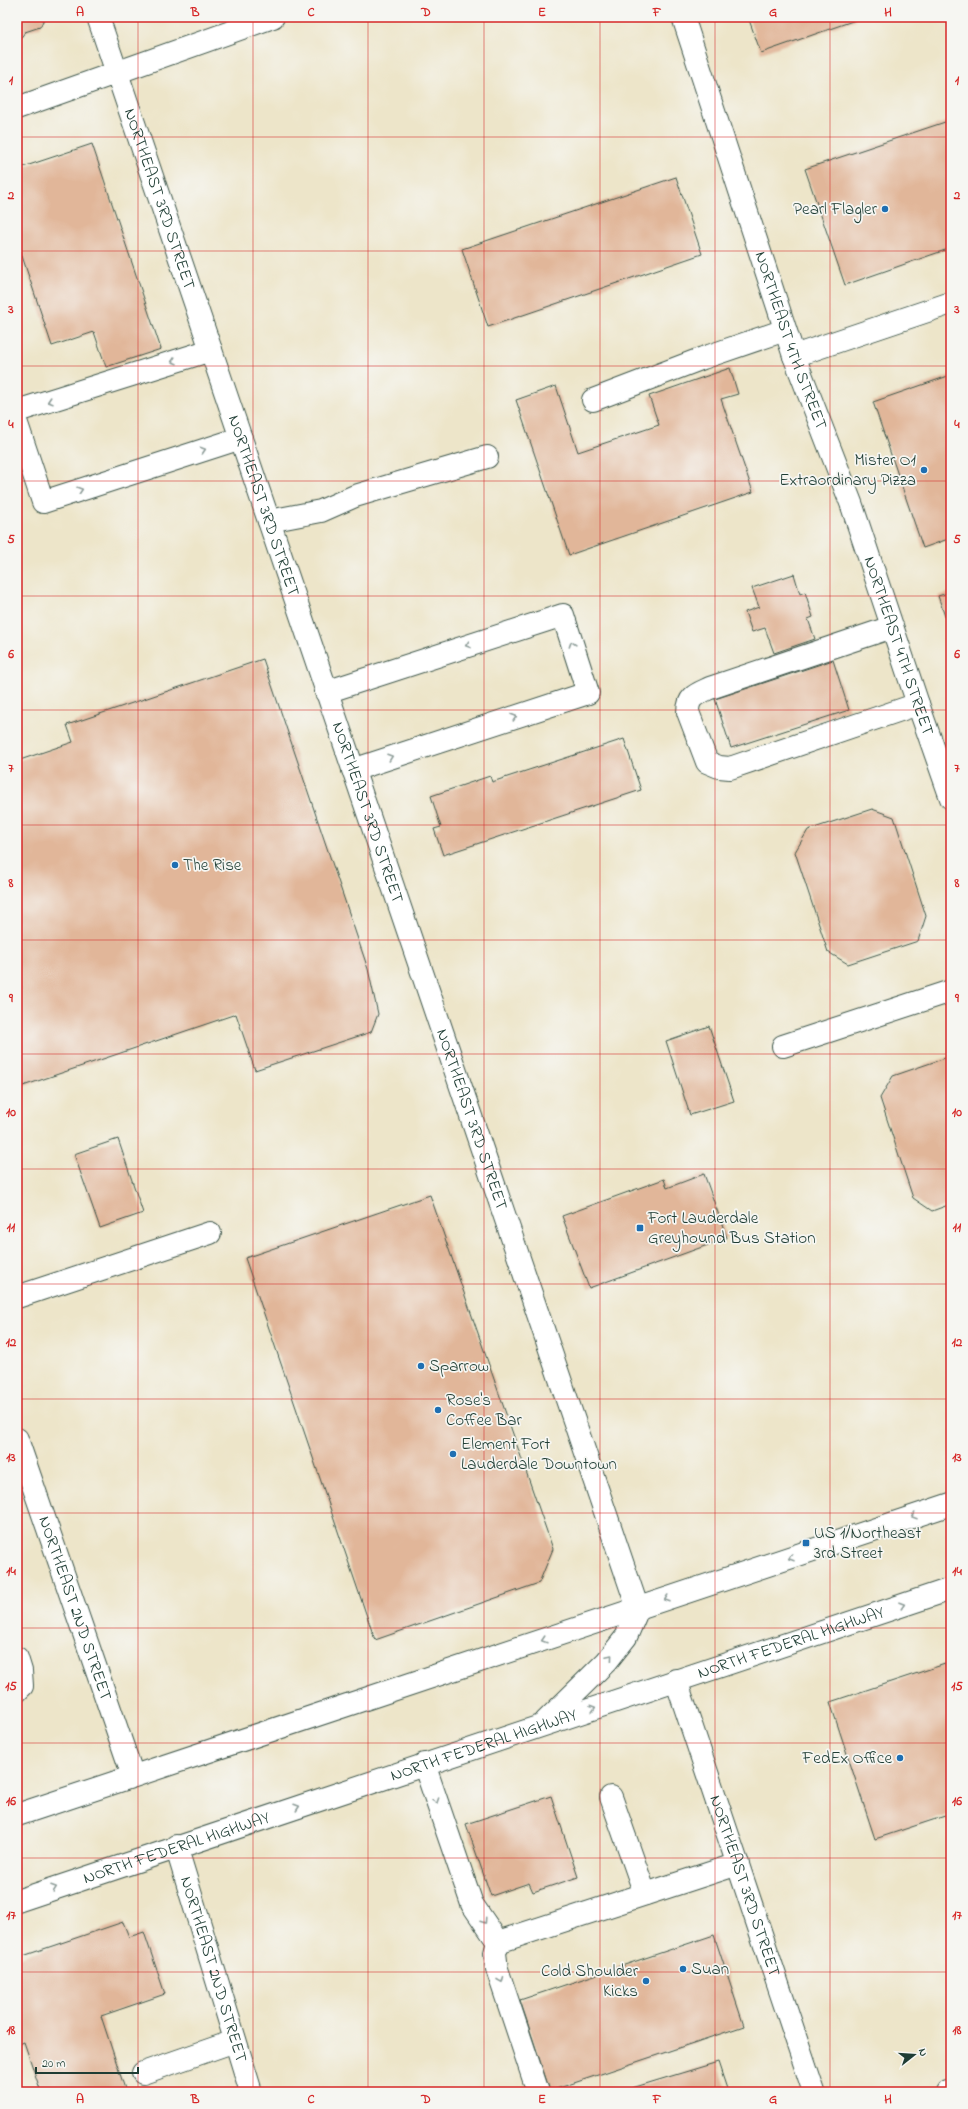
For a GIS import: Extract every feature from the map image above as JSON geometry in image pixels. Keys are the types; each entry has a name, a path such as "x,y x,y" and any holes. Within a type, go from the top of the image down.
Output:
{"street":[{"name":"NORTHEAST 3RD STREET","path":"98,17 638,1609"},
{"path":"17,108 273,17"},
{"name":"NORTHEAST 4TH STREET","path":"683,17 794,356 851,503 892,628 951,798"},
{"path":"794,356 951,303"},
{"path":"593,400 703,358 786,330"},
{"path":"17,412 211,350"},
{"path":"17,424 43,502 241,438"},
{"path":"269,521 321,510 355,496 487,457"},
{"path":"326,692 563,614 588,693 354,770"},
{"path":"892,628 710,688 692,696 688,703 688,712 707,762 719,767 730,768 918,704"},
{"path":"783,1046 951,991"},
{"path":"17,1297 210,1234"},
{"name":"NORTHEAST 2ND STREET","path":"17,1439 133,1776"},
{"path":"17,1815 951,1504"},
{"name":"NORTH FEDERAL HIGHWAY","path":"17,1901 176,1846 951,1589"},
{"path":"543,1725 607,1660 626,1637 638,1609"},
{"path":"17,1658 21,1671 22,1686 17,1692"},
{"name":"NORTHEAST 3RD STREET","path":"676,1680 814,2092"},
{"path":"424,1764 472,1904 498,1942 495,1953 497,1969 538,2092"},
{"path":"610,1797 645,1894"},
{"name":"NORTHEAST 2ND STREET","path":"176,1846 251,2092"},
{"path":"498,1942 738,1864"},
{"path":"143,2073 235,2041"},
{"path":"947,2092 951,2090"}],"building":[{"path":"17,17 45,17 40,27 25,32 20,39 17,40"},
{"path":"748,17 864,17 761,53"},
{"name":"Pearl Flagler","path":"951,120 951,248 845,285 805,169"},
{"path":"92,144 161,349 106,367 94,332 52,346 17,241 17,169"},
{"path":"676,177 702,254 488,327 462,249"},
{"path":"730,368 738,394 721,399 753,492 569,555 516,400 556,386 578,452 659,425 649,396"},
{"name":"Mister O1 Extraordinary Pizza","path":"951,375 951,538 923,548 873,402"},
{"path":"794,574 800,594 805,592 813,617 808,619 815,639 774,653 765,628 752,632 745,612 759,607 752,588"},
{"path":"951,592 951,634 938,596"},
{"name":"The Rise","path":"263,659 368,969 378,1014 371,1032 255,1070 236,1014 17,1088 17,761 73,742 67,725"},
{"path":"833,660 849,710 731,748 715,699"},
{"path":"624,739 641,790 443,855 434,829 441,827 431,796 490,776 492,782"},
{"path":"872,809 894,817 926,916 918,941 848,964 828,952 795,852 808,830"},
{"path":"709,1026 734,1101 690,1115 666,1041"},
{"path":"951,1056 951,1204 932,1211 913,1198 880,1098 893,1076"},
{"path":"118,1139 143,1213 100,1228 74,1154"},
{"path":"704,1174 727,1238 589,1288 562,1216 664,1179 667,1188"},
{"path":"430,1195 553,1549 539,1583 375,1640 245,1258"},
{"name":"FedEx Office","path":"945,1664 951,1682 951,1814 875,1839 830,1702"},
{"path":"551,1796 578,1877 533,1892 529,1883 491,1896 466,1824"},
{"path":"123,1922 129,1937 144,1932 165,1994 101,2016 126,2092 41,2092 24,2042 17,2045 17,1958"},
{"path":"714,1935 744,2026 550,2091 520,2000"},
{"path":"718,2062 728,2092 633,2092 632,2088"}],"place":[{"name":"Pearl Flagler","path":"885,209"},
{"name":"Mister O1 Extraordinary Pizza","path":"924,470"},
{"name":"The Rise","path":"175,865"},
{"name":"Fort Lauderdale Greyhound Bus Station","path":"640,1228"},
{"name":"Sparrow","path":"421,1366"},
{"name":"Rose's Coffee Bar","path":"438,1410"},
{"name":"Element Fort Lauderdale Downtown","path":"453,1454"},
{"name":"US 1/Northeast 3rd Street","path":"806,1543"},
{"name":"FedEx Office","path":"900,1758"},
{"name":"Suan","path":"683,1969"},
{"name":"Cold Shoulder Kicks","path":"646,1981"}]}
